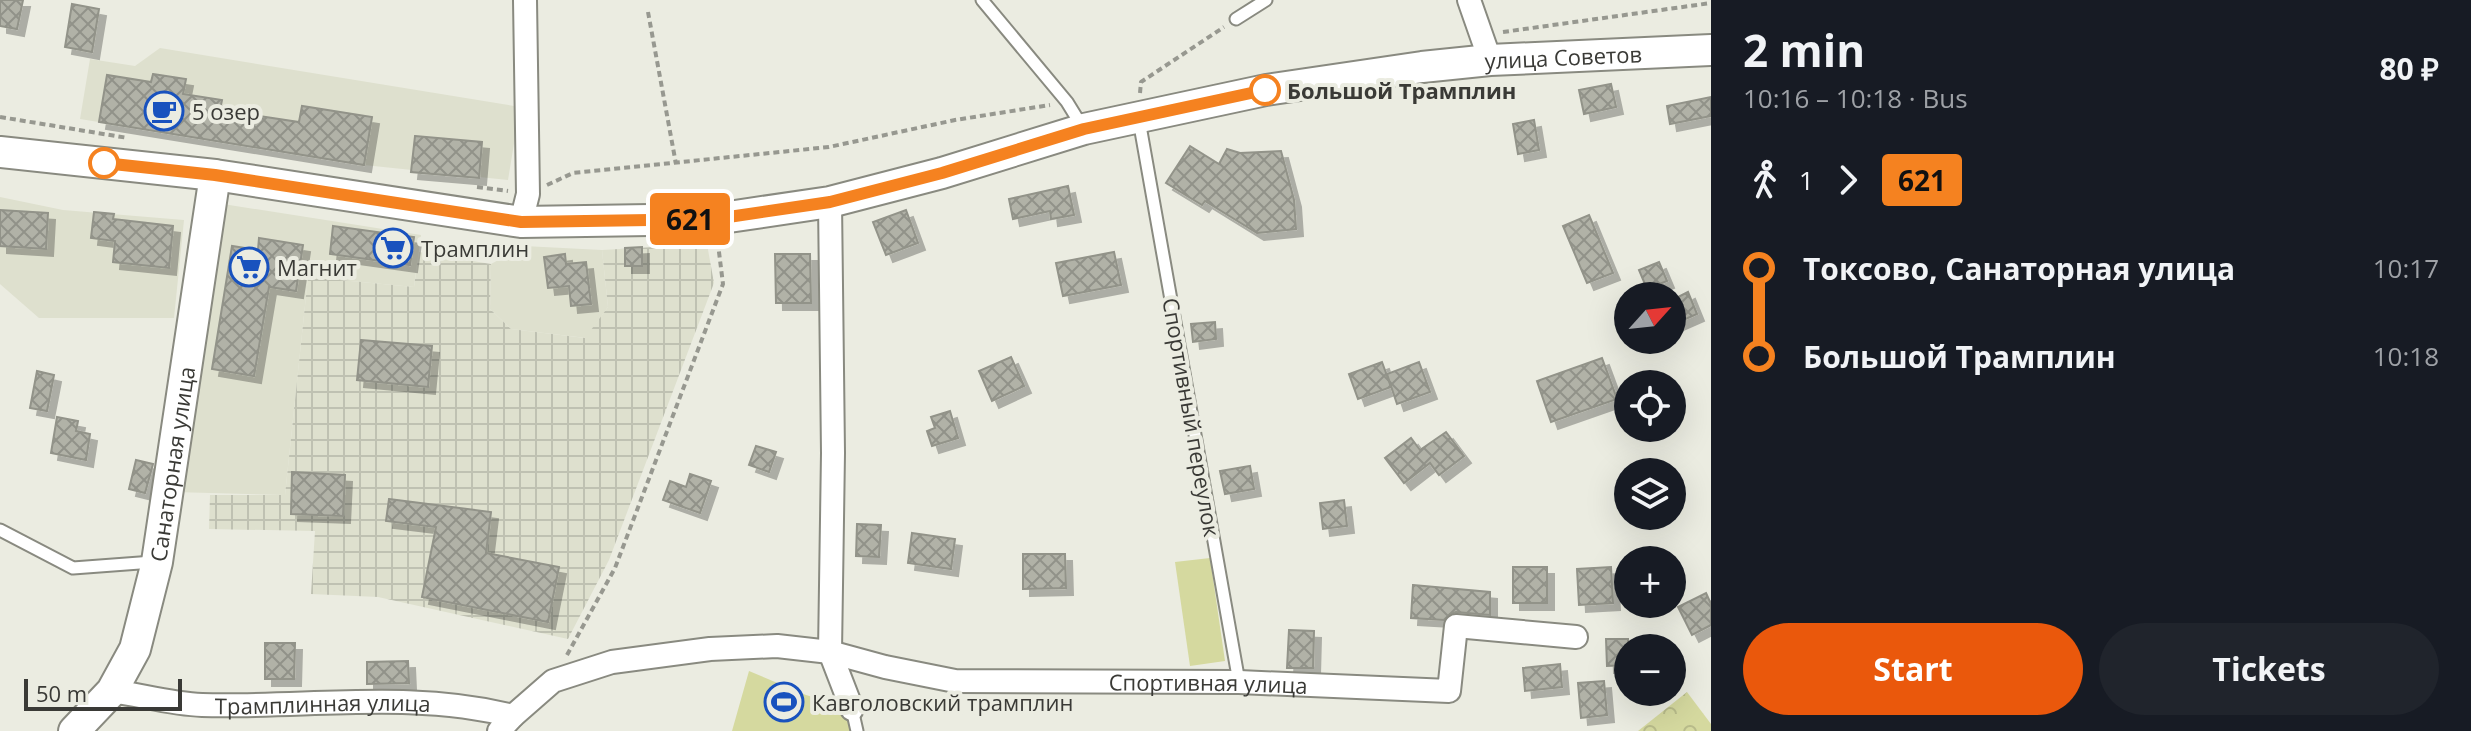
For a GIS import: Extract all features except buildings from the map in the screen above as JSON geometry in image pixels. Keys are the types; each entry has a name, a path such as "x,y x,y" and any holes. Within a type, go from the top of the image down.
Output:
{"main road":[{"name":"улица Советов","path":"0,152 215,175 521,222 715,219 830,202 1138,116 1266,90 1422,67 1485,48 1711,50"},
{"name":"Санаторная улица","path":"74,731 112,691 135,649 157,562 215,175"}],"street":[{"path":"521,222 528,194 525,0"},
{"path":"1469,0 1485,48"},
{"path":"830,202 833,453 830,652 854,720"},
{"name":"Спортивная улица","path":"506,723 553,681 612,662 710,649 777,646 830,652 955,681 1239,682 1449,691 1456,626 1576,637"},
{"name":"Трамплинная улица","path":"112,691 199,705 401,702 474,706 506,723"}],"lane":[{"path":"982,0 1067,102 1084,129"},
{"path":"1236,19 1266,0"},
{"name":"Спортивный переулок","path":"1138,116 1239,682"},
{"path":"0,530 73,568 157,562"}],"path":[{"path":"1485,48 1711,3"},
{"path":"648,12 676,164"},
{"path":"1138,116 1141,82 1236,19"},
{"path":"553,681 615,568 723,284 715,219"}],"shaded area":[{"path":"160,48 520,107 508,180 364,165 80,119 90,59 135,66"},
{"path":"0,197 63,210 184,220 174,318 39,318 0,284"},
{"path":"223,204 421,235 414,287 308,277 285,495 174,492"},
{"path":"707,244 714,283 609,560 568,639 378,597 311,594 315,531 209,529 210,495 285,495 308,277 414,287 419,252 491,264 490,309 511,329 585,338 608,307 602,250"},
{"path":"524,246 602,250 608,307 586,338 511,329 490,309 491,264"}],"green space":[{"path":"1210,558 1225,661 1190,666 1175,562"},
{"name":"Кавголовский трамплин","path":"749,671 806,695 852,709 862,731 732,731"},
{"path":"1686,693 1711,724 1711,731 1638,731 1669,706 1686,706"}],"bus line":[{"name":"621","path":"104,163 215,175 521,222 715,219 830,202 942,173 1084,129 1265,90"}],"place":[{"name":"Большой Трамплин","path":"1265,90"},
{"name":"5 озер","path":"164,111"},
{"name":"Трамплин","path":"393,248"},
{"name":"Магнит","path":"249,267"},
{"name":"Кавголовский трамплин","path":"784,702"}]}
